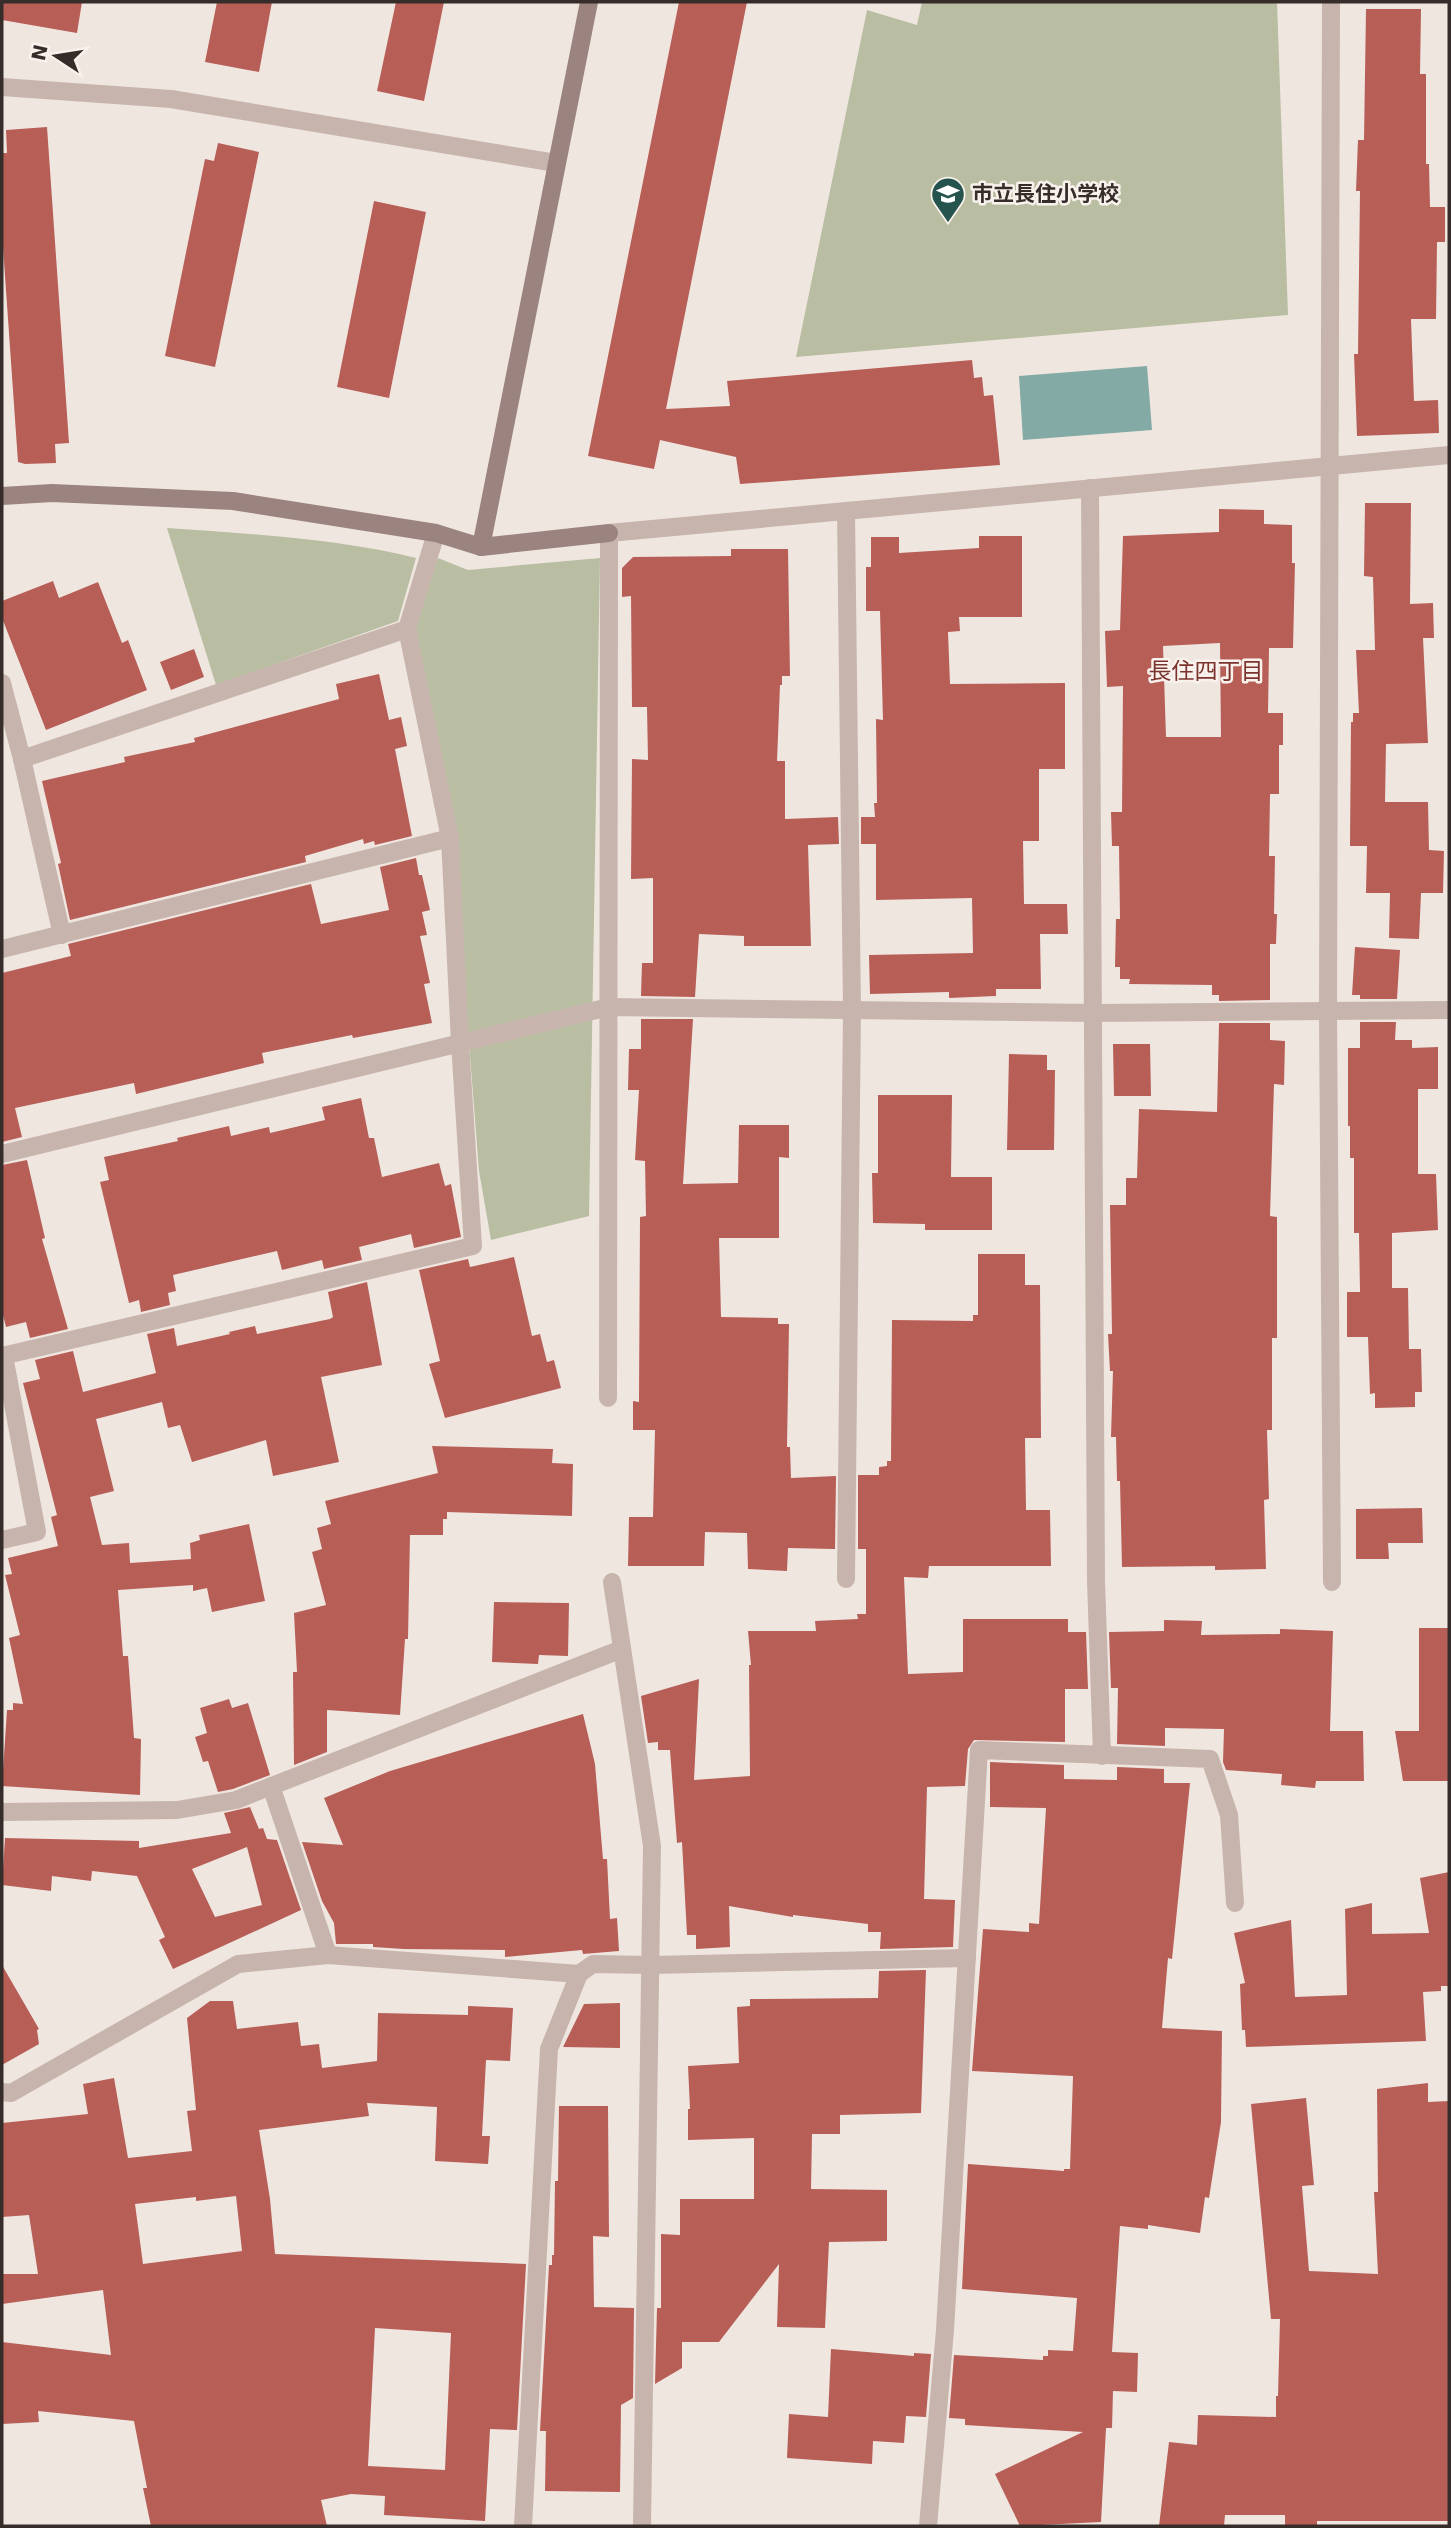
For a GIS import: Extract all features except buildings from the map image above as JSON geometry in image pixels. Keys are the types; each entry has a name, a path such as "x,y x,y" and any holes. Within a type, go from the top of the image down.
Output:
{"street":[{"path":"481,547 589,2"},
{"path":"1331,2 1328,1011 1332,1582"},
{"path":"2,87 171,99 556,163"},
{"path":"2,496 52,493 233,501 436,533 481,547 1449,455"},
{"path":"1090,488 1096,1581 1102,1756"},
{"path":"846,511 852,1010 846,1579"},
{"path":"2,1540 37,1532 3,1356 473,1246 450,838 407,629 436,533"},
{"path":"608,1398 609,533"},
{"path":"22,759 407,629"},
{"path":"2,683 62,935"},
{"path":"2,949 450,838"},
{"path":"2,1154 609,1007 1094,1013 1449,1010"},
{"path":"612,1582 652,1846 642,2526"},
{"path":"2,1812 177,1810 236,1800 622,1649"},
{"path":"928,2526 945,2330 979,1750 1210,1759 1229,1815 1235,1903"},
{"path":"271,1786 328,1955"},
{"path":"2,2092 11,2093 238,1964 328,1955 579,1974"},
{"path":"523,2526 549,2049 579,1974 593,1964 967,1958"}],"green space":[{"path":"922,2 1277,2 1288,315 796,357 867,10 917,25"},
{"path":"167,528 323,541 416,558 398,621 216,685"},
{"path":"438,558 468,570 600,558 589,1216 491,1240 479,1171 468,1030 414,628"}],"water":[{"path":"1147,366 1152,430 1023,440 1019,376"}],"place":[{"name":"市立長住小学校","path":"948,224"}],"district":[{"name":"長住四丁目","path":"1206,671"}]}
